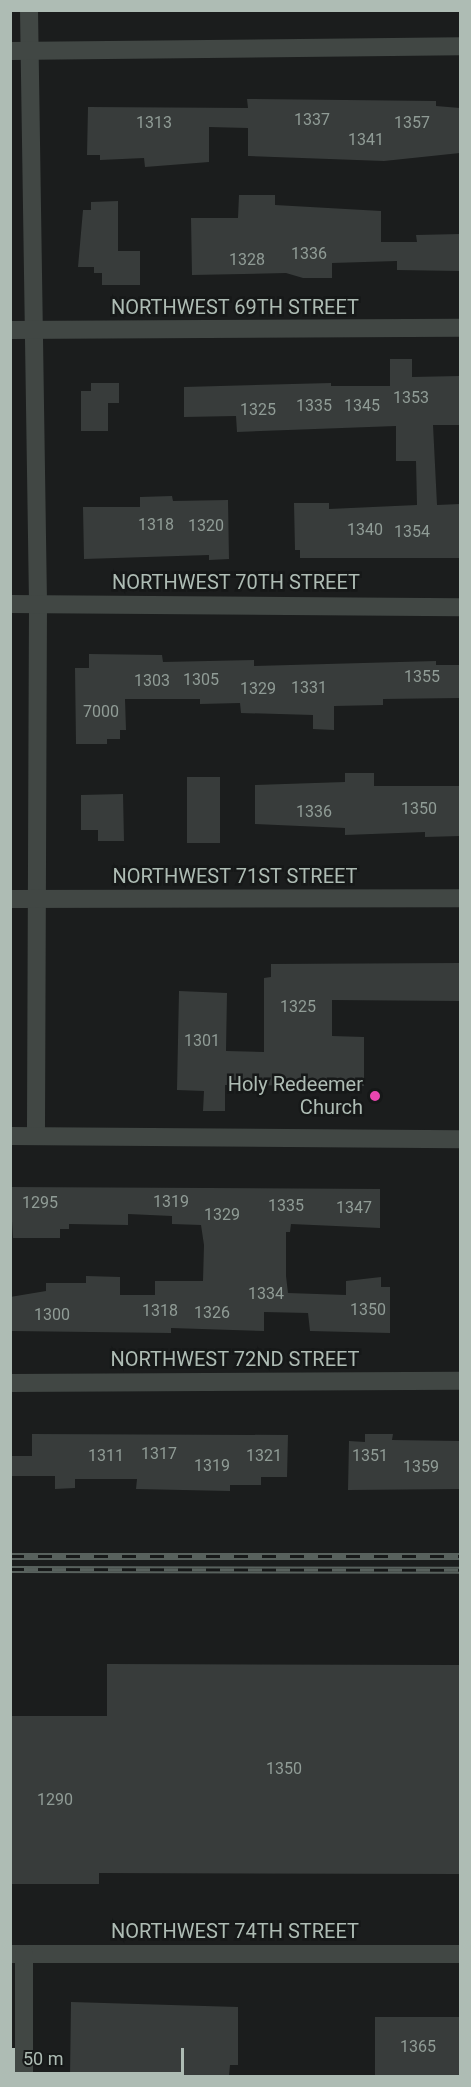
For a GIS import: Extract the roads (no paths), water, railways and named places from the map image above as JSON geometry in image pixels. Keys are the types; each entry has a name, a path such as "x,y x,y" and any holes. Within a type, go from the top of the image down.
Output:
{"street":[{"path":"29,10 38,604 35,899 36,1136"},
{"path":"10,51 460,46"},
{"name":"NORTHWEST 69TH STREET","path":"10,330 460,328"},
{"name":"NORTHWEST 70TH STREET","path":"10,604 460,606"},
{"name":"NORTHWEST 71ST STREET","path":"10,899 460,898"},
{"path":"10,1136 460,1139"},
{"name":"NORTHWEST 72ND STREET","path":"10,1383 460,1381"},
{"path":"17,1954 24,2076"},
{"name":"NORTHWEST 74TH STREET","path":"17,1954 460,1954"}],"railway":[{"path":"10,1556 460,1556"},
{"path":"10,1569 460,1570"}],"place":[{"name":"Holy Redeemer Church","path":"375,1096"}]}
